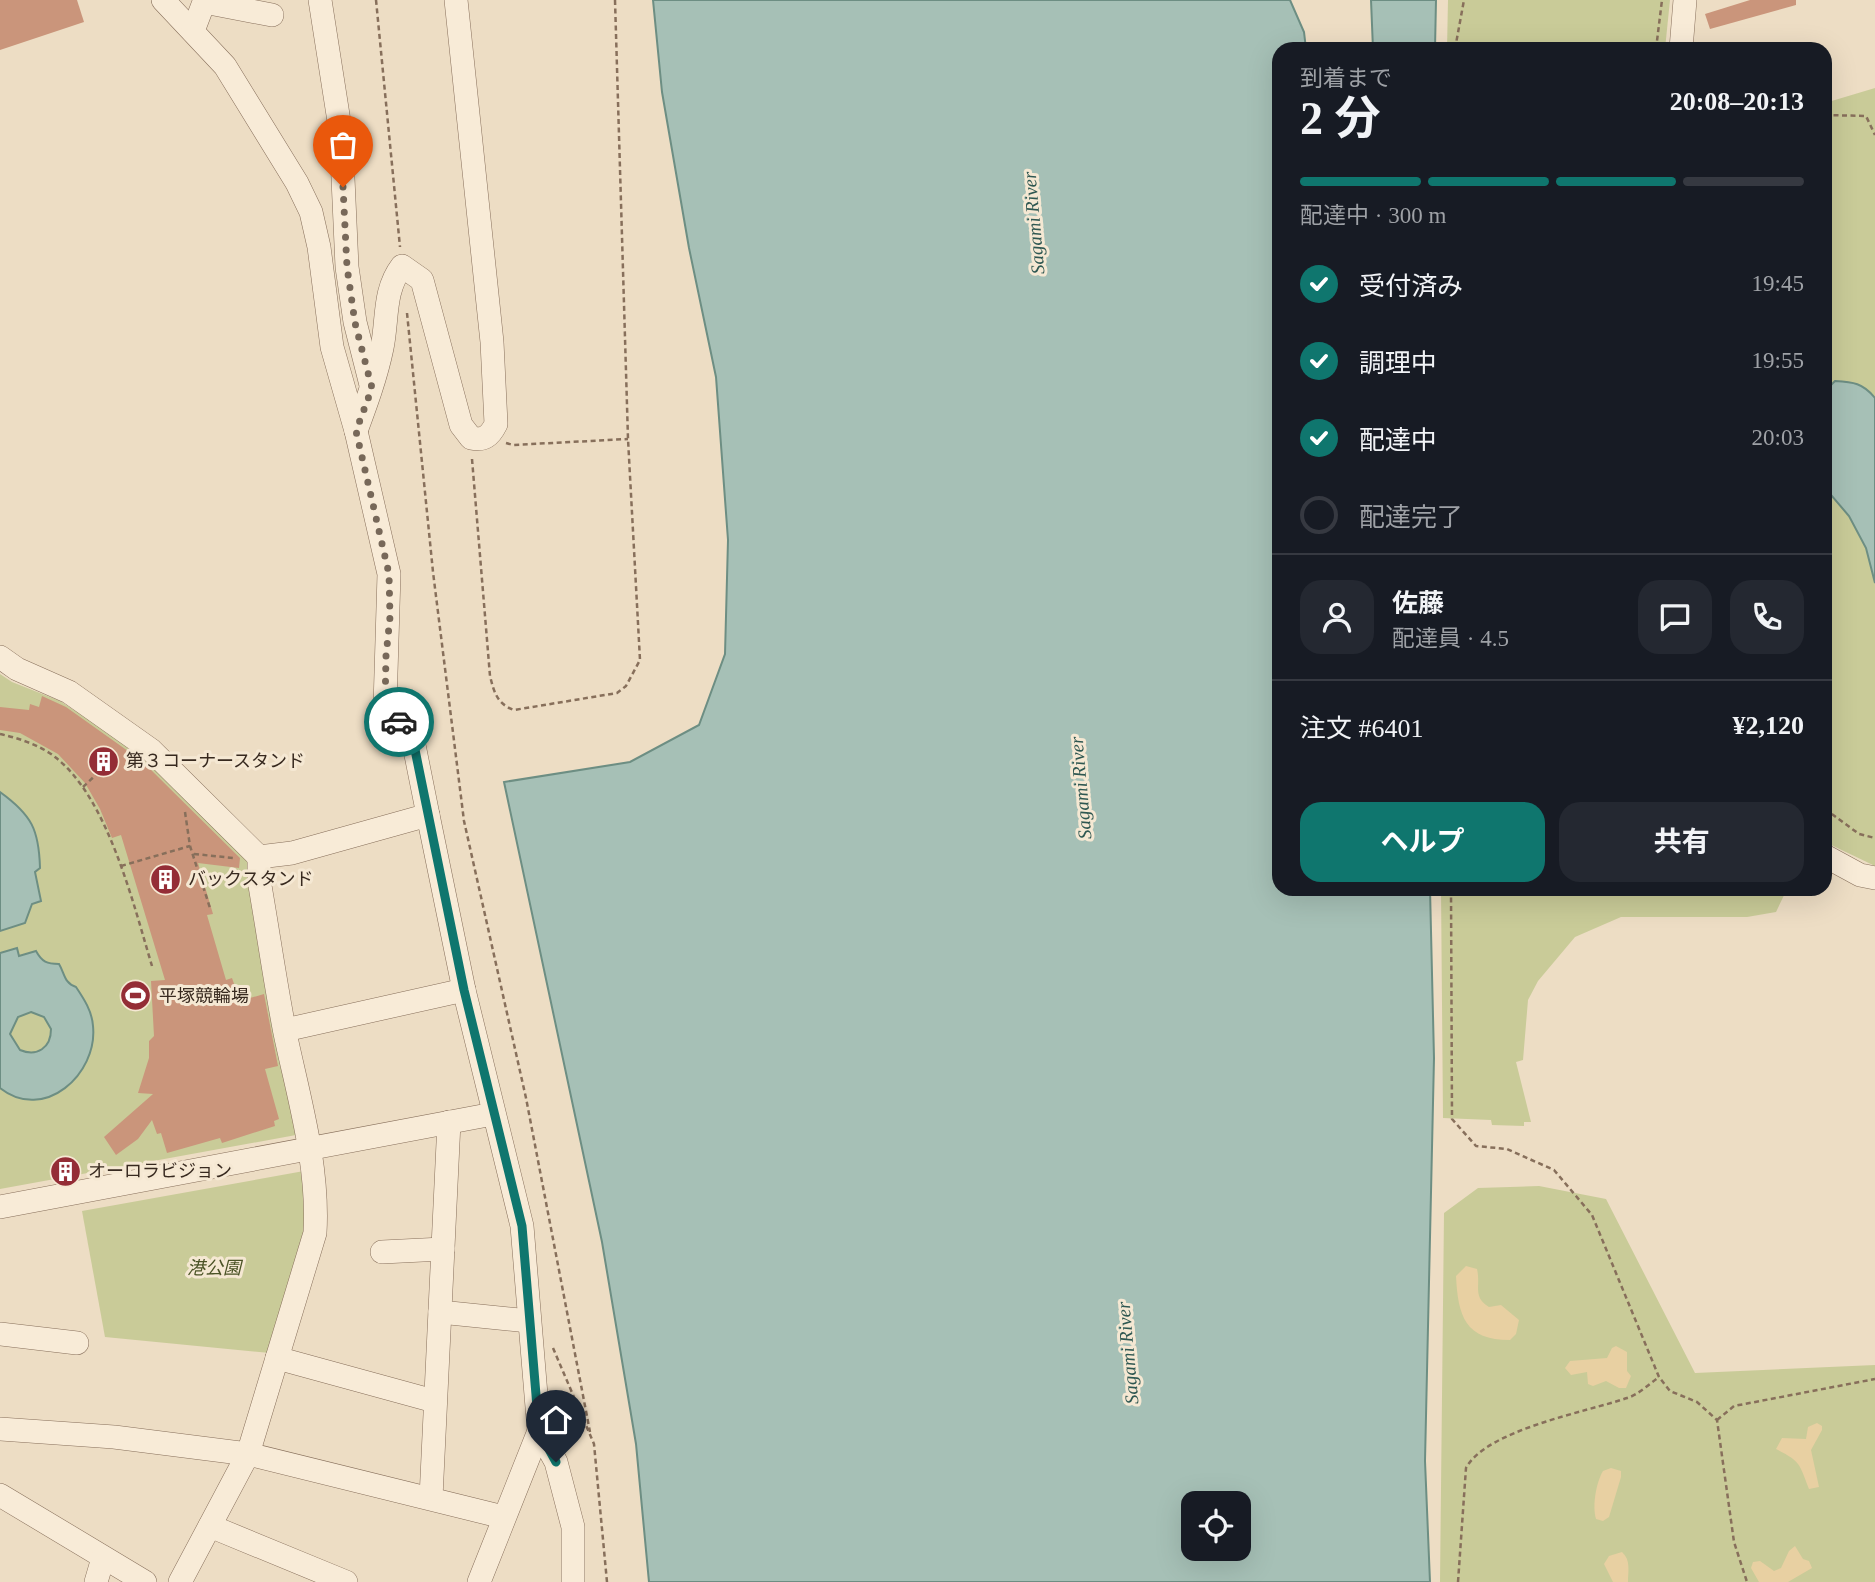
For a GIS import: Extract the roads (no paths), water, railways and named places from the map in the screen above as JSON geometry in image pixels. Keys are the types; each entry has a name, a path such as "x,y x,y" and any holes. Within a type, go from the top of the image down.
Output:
{"street":[{"path":"163,0 225,66 298,183 311,212 319,247 332,347 356,431 389,574 390,617 385,706 405,729 414,745 464,990 522,1226 539,1431 556,1462 573,1527 573,1582"},
{"path":"320,0 341,134 347,267 355,323 372,388"},
{"path":"356,431 372,388 382,346 391,280 402,266 422,280 461,425 481,435 496,424 492,342 456,0"},
{"path":"1682,42 1685,0"},
{"path":"193,31 204,2 272,15"},
{"path":"0,657 17,668 69,692 151,750 251,858 259,880 285,1030 310,1150 317,1199 315,1233 248,1454 180,1582"},
{"path":"251,858 292,853 428,815"},
{"path":"1832,860 1860,875 1875,878"},
{"path":"285,1030 464,990"},
{"path":"0,1208 493,1114"},
{"path":"431,1498 449,1122"},
{"path":"382,1252 443,1249"},
{"path":"440,1312 529,1321"},
{"path":"0,1334 77,1343"},
{"path":"277,1357 434,1401"},
{"path":"0,1429 114,1437 248,1454 503,1517"},
{"path":"479,1582 539,1431"},
{"path":"0,1495 145,1582"},
{"path":"210,1526 346,1582"},
{"path":"96,1582 103,1558"}],"water":[{"name":"Sagami River","path":"653,0 1290,0 1304,32 1305,42 1272,42 1272,896 1430,896 1434,1058 1425,1461 1430,1582 649,1582 636,1444 602,1242 504,782 630,762 699,725 725,654 728,540 716,377 689,248 662,92"},
{"path":"1371,0 1436,0 1435,42 1373,42"},
{"path":"1835,381 1857,384 1875,398 1875,583 1866,548 1849,516 1832,496 1832,384"},
{"path":"0,792 20,808 32,824 38,843 40,868 35,872 41,901 32,904 25,923 0,931"},
{"path":"17,948 19,956 36,951 45,962 59,964 67,981 76,987 89,1010 93,1026 87,1061 65,1088 50,1096 34,1100 17,1097 0,1088 0,953","holes":["31,1012 44,1017 51,1029 46,1046 32,1052 20,1050 10,1034 18,1017"]}],"place":[{"name":"第３コーナースタンド","path":"103,761"},
{"name":"バックスタンド","path":"165,879"},
{"name":"平塚競輪場","path":"136,996"},
{"name":"オーロラビジョン","path":"65,1171"}],"park label":[{"name":"港公園","path":"214,1268"}]}
